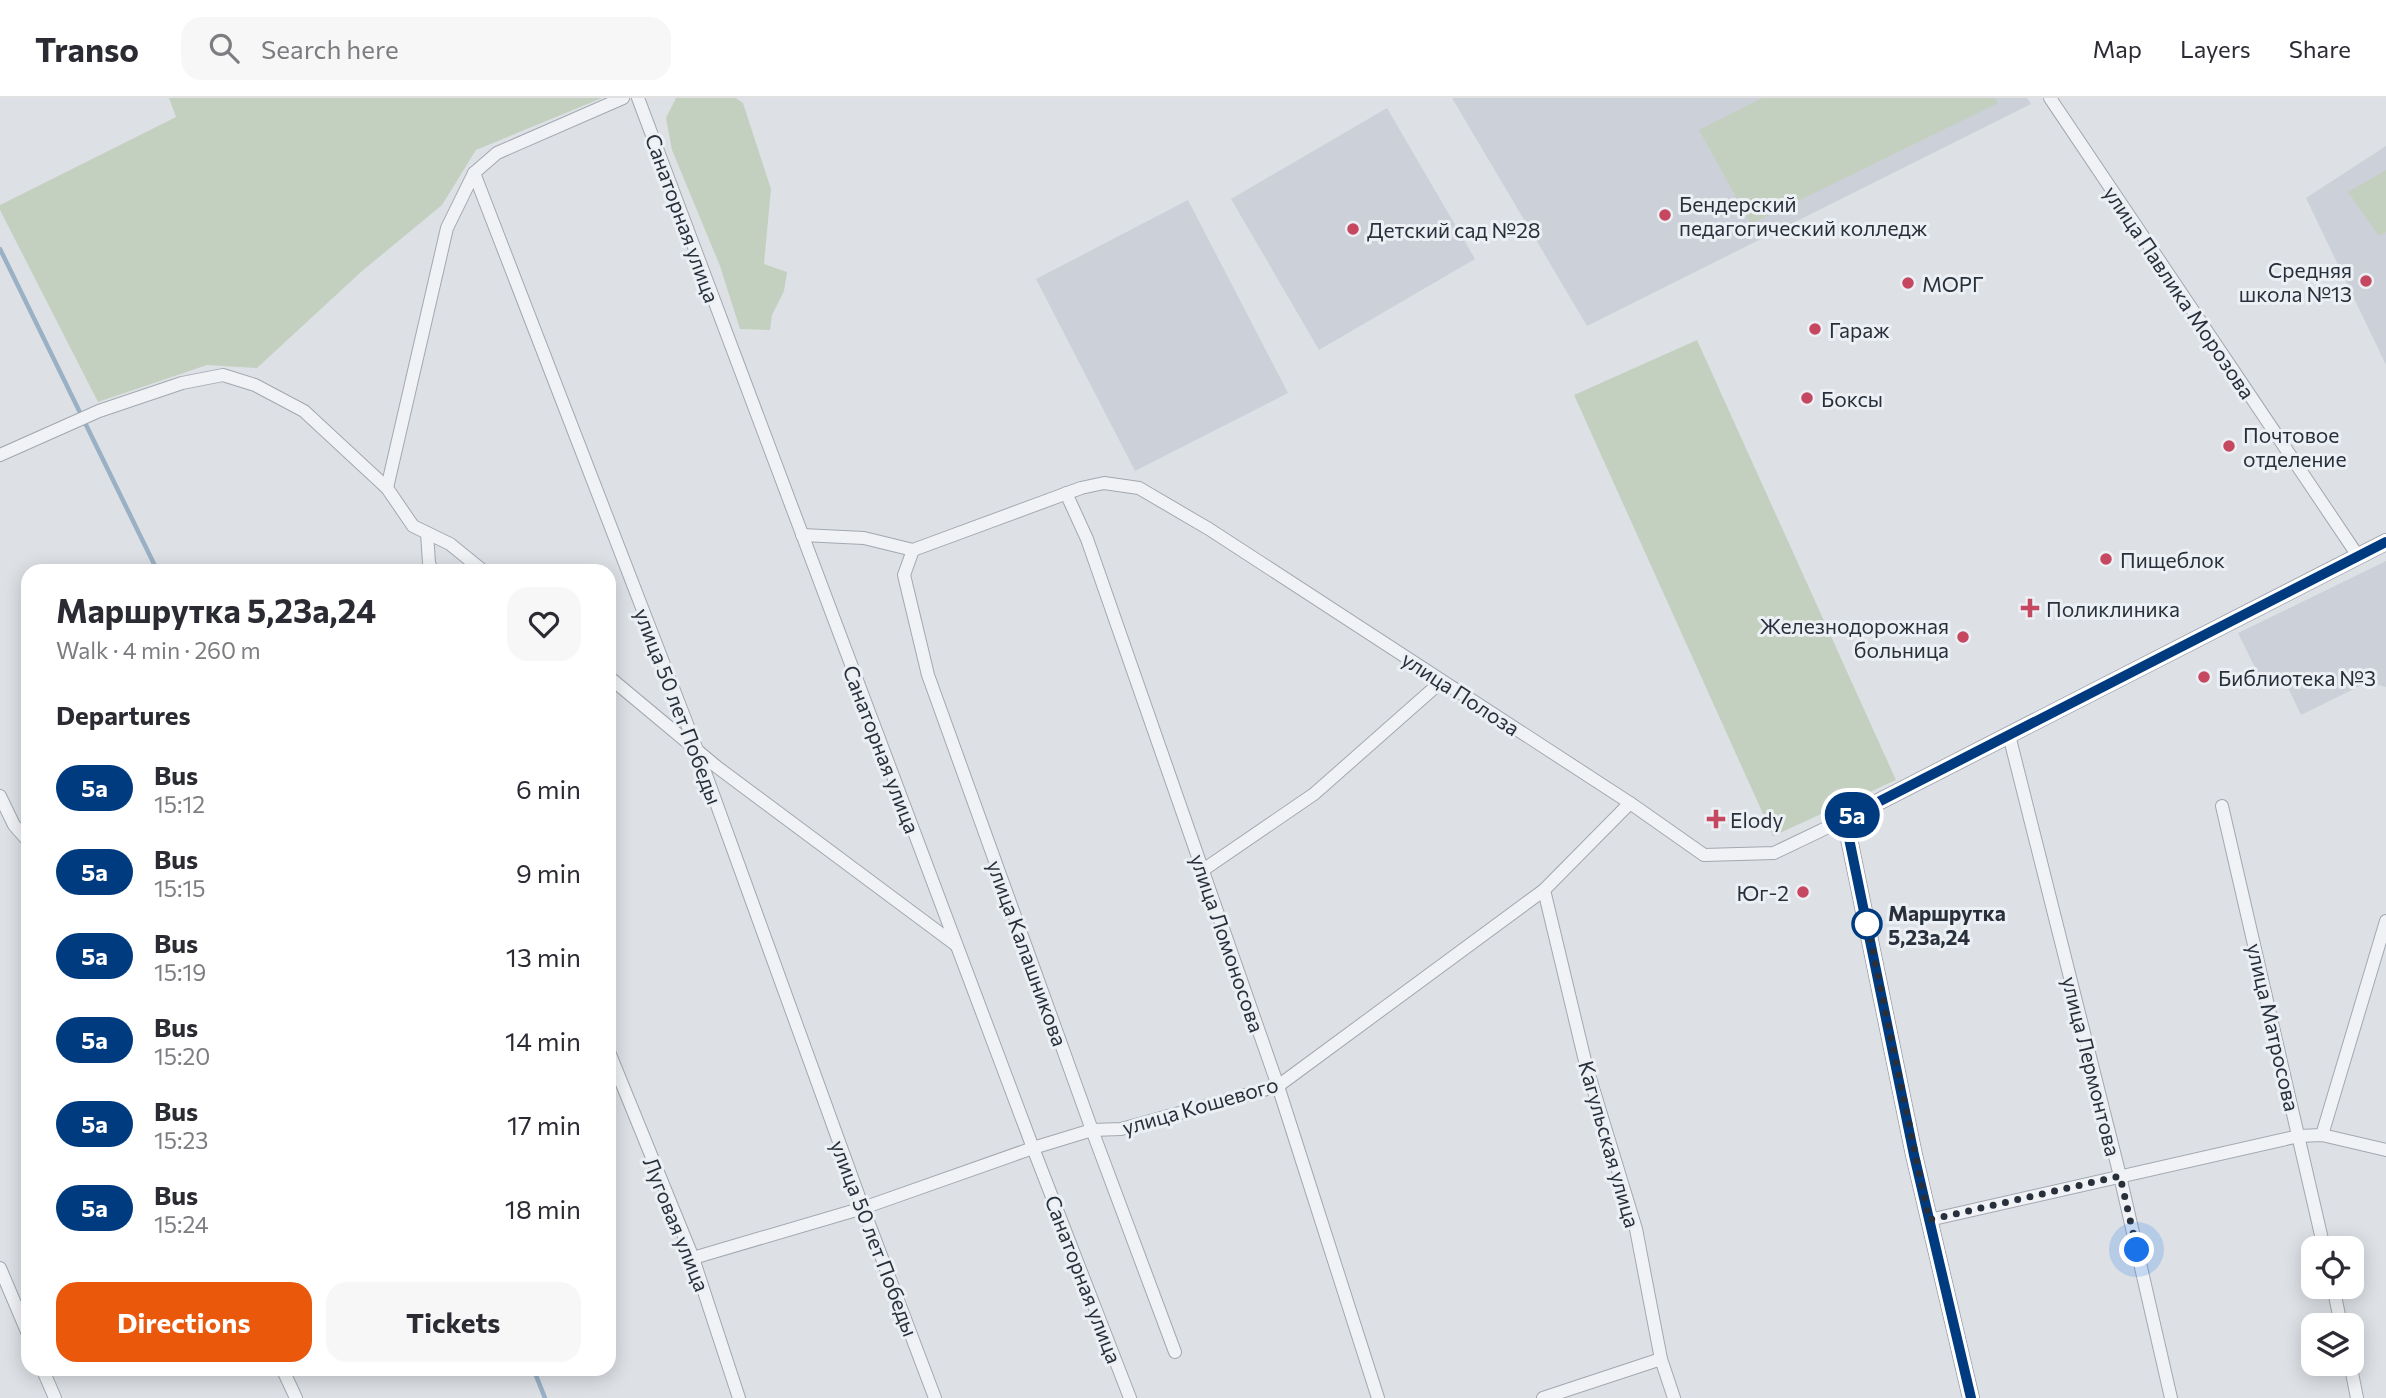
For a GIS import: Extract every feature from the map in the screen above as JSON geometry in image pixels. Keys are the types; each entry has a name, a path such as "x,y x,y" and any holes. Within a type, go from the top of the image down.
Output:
{"street":[{"name":"Санаторная улица","path":"639,98 1033,1148 1130,1398"},
{"name":"улица Павлика Морозова","path":"2050,98 2358,556"},
{"path":"387,488 447,228 474,173 497,153 616,99"},
{"name":"улица 50 лет Победы","path":"474,173 697,750 935,1398"},
{"path":"0,455 99,411 182,383 223,374 255,385 304,411 387,488 413,526 450,544 475,564"},
{"name":"улица Полоза","path":"913,550 1081,488 1104,483 1139,488 1209,529 1630,803 1704,855 1774,853 1845,819"},
{"name":"улица Ломоносова","path":"1066,493 1087,539 1278,1086 1378,1398"},
{"path":"427,533 429,564"},
{"path":"802,535 863,538 913,550"},
{"path":"1971,1398 1929,1220 1845,819 2386,542"},
{"name":"улица Калашникова","path":"913,550 904,575 928,675 1175,1352"},
{"path":"1203,870 1314,794 1442,681"},
{"path":"616,683 697,750 957,946"},
{"name":"улица Лермонтова","path":"2009,736 2120,1176 2171,1398"},
{"path":"0,796 14,825 21,833"},
{"name":"улица Кошевого","path":"693,1258 863,1208 1092,1130 1121,1129 1278,1086 1544,890 1630,803"},
{"name":"улица Матросова","path":"2222,806 2321,1236"},
{"name":"Кагульская улица","path":"1544,890 1586,1065 1636,1229 1661,1359 1674,1398"},
{"path":"2322,1135 2386,921"},
{"name":"Луговая улица","path":"616,1069 693,1258 739,1398"},
{"path":"1929,1220 2299,1136 2322,1135 2386,1150"},
{"path":"0,1268 21,1318"},
{"path":"1543,1398 1661,1359"},
{"path":"45,1376 55,1398"},
{"path":"286,1376 296,1398"},
{"path":"2353,1376 2357,1398"}],"shaded area":[{"name":"Бендерский педагогический колледж","path":"1452,98 2027,98 2031,104 1587,326"},
{"name":"Детский сад №28","path":"1387,108 1475,259 1319,350 1231,199"},
{"name":"Средняя школа №13","path":"2386,146 2386,365 2306,198"},
{"path":"1188,200 1288,393 1135,471 1036,279"},
{"path":"2386,561 2386,687 2368,682 2301,715 2281,673 2262,682 2238,633"}],"green space":[{"path":"169,98 602,98 476,150 442,205 361,272 257,368 207,365 98,402 0,210 0,205 176,117"},
{"path":"676,98 736,98 743,103 771,189 764,264 787,272 784,291 772,315 770,330 740,329 720,266 672,150 666,118"},
{"path":"1762,98 1995,98 1998,103 1751,224 1699,130"},
{"path":"2386,170 2386,232 2379,236 2348,192"},
{"path":"1697,340 1896,780 1773,836 1574,395"}],"waterway":[{"path":"0,249 154,564"},
{"path":"536,1376 545,1398"}],"bus line":[{"name":"5а","path":"1971,1398 1914,1155 1845,819 2386,542"}],"place":[{"name":"Бендерский педагогический колледж","path":"1665,215"},
{"name":"Детский сад №28","path":"1353,229"},
{"name":"Средняя школа №13","path":"2366,281"},
{"name":"МОРГ","path":"1908,283"},
{"name":"Гараж","path":"1815,329"},
{"name":"Боксы","path":"1807,398"},
{"name":"Почтовое отделение","path":"2229,446"},
{"name":"Пищеблок","path":"2106,559"},
{"name":"Поликлиника","path":"2030,608"},
{"name":"Железнодорожная больница","path":"1963,637"},
{"name":"Библиотека №3","path":"2204,677"},
{"name":"Elody","path":"1716,819"},
{"name":"Юг-2","path":"1803,892"},
{"name":"Маршрутка 5,23а,24","path":"1867,924"}],"route":[{"path":"1867,924 1865,913 1929,1220 2120,1176 2137,1250"}]}
